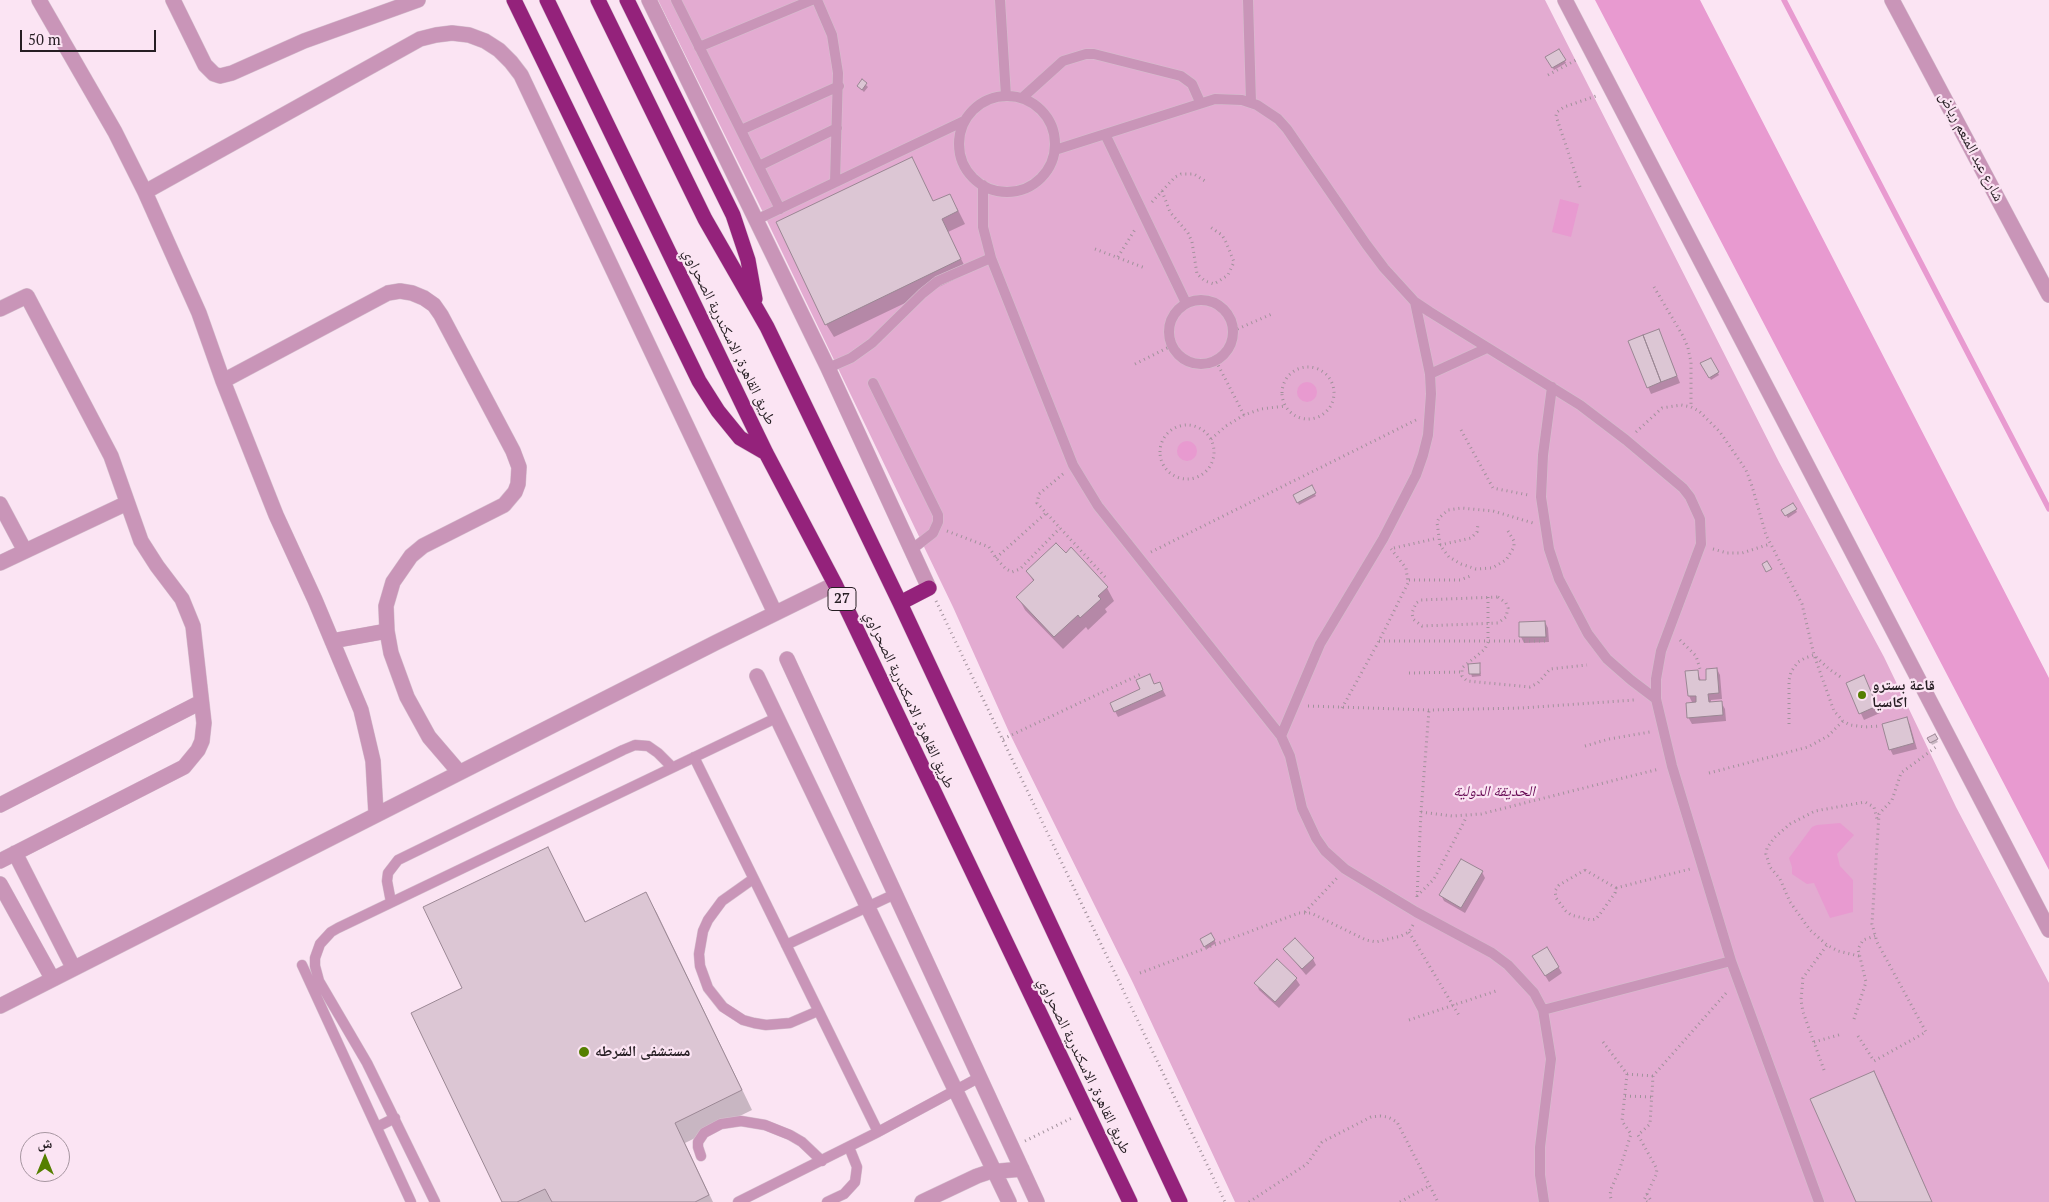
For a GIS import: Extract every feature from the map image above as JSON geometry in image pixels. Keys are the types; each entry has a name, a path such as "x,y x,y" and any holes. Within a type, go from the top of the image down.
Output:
{"highway":[{"path":"514,0 699,381 718,411 740,438 766,453"},
{"name":"طريق القاهرة, الاسكندرية الصحراوي","path":"547,0 766,453 835,584 1130,1202"},
{"name":"طريق القاهرة, الاسكندرية الصحراوي","path":"598,0 705,219 756,306 900,603 1180,1202"},
{"path":"627,0 733,215 748,260 756,306"},
{"path":"900,603 929,588"}],"street":[{"path":"39,0 86,80 145,192 198,313 276,515 361,710 373,761 376,814"},
{"path":"173,0 205,65 214,74 220,76 232,73 304,41 418,0"},
{"path":"649,0 828,368 929,588"},
{"path":"1565,0 2049,930"},
{"name":"شارع عبد المنعم رياض","path":"1892,0 2049,295"},
{"path":"145,192 420,39 436,35 461,34 485,41 499,50 521,75 775,613"},
{"path":"223,381 388,293 400,291 418,296 434,306 441,315 517,459 519,467 518,484 515,492 504,505 423,546 401,568 389,594 385,618 387,631 396,668 407,697 429,737 459,772"},
{"path":"0,310 28,296 110,456 141,541 148,554 175,587 188,611 195,640 204,723 202,741 192,759 184,768 0,861"},
{"path":"0,563 127,503"},
{"path":"0,504 25,551"},
{"path":"0,1006 73,967 835,584"},
{"path":"332,641 387,631"},
{"path":"787,658 1037,1202"},
{"path":"757,676 1009,1202"},
{"path":"0,805 201,702"},
{"path":"15,853 73,967"},
{"path":"0,884 52,978"},
{"path":"922,1202 972,1178 995,1172 1022,1169"}],"lane":[{"path":"676,0 780,208"},
{"path":"699,47 812,0"},
{"path":"817,0 832,35 836,54 839,86 835,182"},
{"path":"1000,0 1006,96"},
{"path":"1248,0 1251,102"},
{"path":"1022,98 1063,61 1086,54 1094,54 1181,76 1192,84 1200,102"},
{"path":"741,130 839,86"},
{"path":"1006,96 1022,98 1041,110 1048,118 1052,128 1055,150 1048,169 1033,184 1018,190 1002,191 983,185 974,179 962,162 959,141 964,121 972,110 994,98 1006,96"},
{"path":"1055,150 1200,102 1228,98 1251,102 1267,110 1287,129 1366,244 1384,268 1415,302 1580,405 1626,440 1683,488 1690,497 1700,520 1701,544 1668,629 1658,665 1656,699 1672,766 1731,961 1819,1202"},
{"path":"756,220 964,121"},
{"path":"759,166 837,128"},
{"path":"1104,134 1186,303"},
{"path":"983,185 983,227 991,258 1073,465 1098,506 1281,736 1290,756 1296,788 1309,825 1325,851 1346,869 1508,965 1534,994 1543,1010 1551,1059 1540,1147 1540,1175 1544,1202"},
{"path":"828,368 851,358 867,348 923,293 938,281 991,258"},
{"path":"1199,300 1211,301 1222,308 1230,318 1233,331 1232,342 1226,353 1216,360 1206,364 1186,361 1171,346 1168,337 1168,326 1178,309 1186,303 1199,300"},
{"path":"1281,736 1320,644 1383,539 1416,475 1428,435 1431,412 1430,374 1415,302"},
{"path":"1430,374 1487,348"},
{"path":"873,383 936,509 938,522 936,528 929,538 912,550"},
{"path":"1552,387 1544,440 1541,498 1549,549 1560,579 1588,634 1607,658 1656,699"},
{"path":"435,1202 367,1063 319,981 315,958 320,944 330,932 776,718"},
{"path":"391,902 387,881 388,873 398,860 623,750 635,745 648,746 658,753 672,768"},
{"path":"694,757 878,1132"},
{"path":"753,879 722,901 708,920 703,931 699,954 700,966 708,988 723,1007 743,1020 754,1023 766,1025 790,1023 818,1011"},
{"path":"786,945 895,894"},
{"path":"1543,1010 1731,961"},
{"path":"302,965 411,1202"},
{"path":"738,1202 849,1147 980,1077"},
{"path":"377,1127 395,1118"},
{"path":"701,1156 698,1142 704,1133 721,1124 741,1121 765,1125 790,1135 802,1142 822,1160"},
{"path":"827,1202 844,1194 855,1182 857,1166 849,1147"}],"path":[{"path":"1548,75 1592,52"},
{"path":"1580,187 1557,120 1557,112 1564,106 1611,91"},
{"path":"1162,191 1170,212 1188,233 1192,242 1197,274 1205,281 1214,284 1228,275 1234,262 1222,235 1210,227"},
{"path":"1095,249 1145,268"},
{"path":"1654,287 1688,348 1691,362 1691,407"},
{"path":"1233,331 1274,313"},
{"path":"1135,364 1171,346"},
{"path":"1216,360 1244,415"},
{"path":"1309,366 1320,369 1328,376 1334,386 1335,396 1331,407 1324,415 1313,419 1302,419 1292,414 1285,406 1282,396 1283,384 1289,375 1298,369 1309,366"},
{"path":"1626,440 1662,408 1681,405 1700,411 1720,432 1746,470 1763,528 1802,604 1814,656 1834,711 1843,721 1857,727 1880,726"},
{"path":"1211,439 1226,426 1244,415 1260,409 1285,406"},
{"path":"1139,557 1431,412"},
{"path":"1182,425 1194,426 1204,431 1211,439 1214,450 1213,461 1207,471 1198,477 1186,479 1176,476 1167,470 1161,460 1160,448 1164,438 1172,430 1182,425"},
{"path":"1461,430 1493,488 1541,498"},
{"path":"1073,465 1037,496 1037,503 1107,579"},
{"path":"1508,531 1514,540 1513,550 1506,560 1492,568 1476,568 1461,564 1449,557 1440,545 1437,522 1448,510 1454,509 1493,511 1545,527"},
{"path":"996,558 1046,513"},
{"path":"1440,545 1472,538 1477,532 1478,524"},
{"path":"936,528 986,544 1009,571 1015,572 1060,528"},
{"path":"1391,549 1438,538"},
{"path":"1342,708 1379,641 1409,580 1406,568 1383,539"},
{"path":"1701,544 1727,553 1742,553 1770,544"},
{"path":"1409,580 1460,580 1473,574"},
{"path":"929,588 1225,1202"},
{"path":"1461,672 1464,664 1485,649 1488,642 1488,597"},
{"path":"1488,597 1502,600 1508,608 1503,621 1488,624 1422,626 1413,619 1412,613 1416,602 1421,600 1488,597"},
{"path":"1668,629 1696,656 1700,669"},
{"path":"1379,641 1546,641"},
{"path":"1814,656 1842,678"},
{"path":"1789,724 1789,680 1791,672 1798,662 1814,656"},
{"path":"1461,672 1467,681 1524,688 1538,684 1550,669 1587,665"},
{"path":"1409,673 1461,672"},
{"path":"1002,739 1143,673"},
{"path":"1295,706 1429,710 1522,708 1656,699"},
{"path":"1305,912 1318,916 1366,940 1386,941 1409,932 1416,912 1429,710"},
{"path":"1709,773 1808,747 1828,736 1843,721"},
{"path":"1585,746 1609,739 1663,730"},
{"path":"1877,820 1881,810 1892,800 1901,773 1949,737"},
{"path":"1421,812 1468,816 1672,766"},
{"path":"1858,1036 1874,1061 1926,1032 1875,936 1872,924 1877,820 1874,808 1865,802 1815,811 1790,824 1774,838 1767,848 1768,861 1780,879 1790,902 1810,930 1826,945 1838,951 1859,956"},
{"path":"1417,896 1434,878 1468,816"},
{"path":"1616,888 1615,893 1600,914 1591,920 1571,915 1556,898 1555,892 1559,885 1585,870 1616,888 1702,866"},
{"path":"1140,973 1305,912 1346,869"},
{"path":"1409,932 1460,1017"},
{"path":"1854,1019 1866,982 1858,949 1860,943 1875,936"},
{"path":"1824,1070 1803,1012 1801,988 1803,978 1826,945"},
{"path":"1638,1135 1650,1124 1653,1076 1738,979"},
{"path":"1409,1020 1496,991"},
{"path":"1814,1042 1842,1034"},
{"path":"1603,1042 1627,1074 1622,1121 1631,1134 1638,1135"},
{"path":"1627,1074 1653,1076"},
{"path":"1625,1096 1652,1097"},
{"path":"1012,1147 1086,1112"},
{"path":"1249,1202 1307,1164 1322,1142 1371,1118 1380,1116 1388,1117 1397,1122 1438,1202"},
{"path":"1612,1202 1611,1189 1631,1134"},
{"path":"1638,1135 1657,1169 1644,1201"},
{"path":"1400,1202 1429,1186"},
{"path":"1647,1194 1652,1202"}],"green space":[{"name":"الحديقة الدولية","path":"658,0 1545,0 1779,462 1884,657 1956,807 2049,983 2049,1202 1235,1202 1133,983 1009,732 953,607 757,200"}],"shaded area":[{"path":"1595,0 1700,0 2049,678 2049,870"},
{"path":"1560,199 1579,204 1571,237 1552,232"},
{"path":"1307,382 1314,385 1317,392 1314,399 1307,402 1300,399 1297,392 1300,385"},
{"path":"1187,441 1194,444 1197,451 1194,458 1187,461 1180,458 1177,451 1180,444"},
{"path":"1840,823 1854,835 1837,854 1840,866 1853,880 1853,912 1830,918 1814,883 1807,884 1792,874 1789,858 1812,827"}],"building":[{"path":"1559,49 1566,60 1552,68 1545,57"},
{"path":"862,79 867,83 862,90 857,86"},
{"path":"912,157 933,201 950,194 958,211 942,219 961,259 825,325 776,222"},
{"path":"1659,329 1677,376 1661,382 1643,335"},
{"path":"1643,335 1661,382 1647,388 1628,341"},
{"path":"1711,358 1719,372 1709,378 1700,363"},
{"path":"1312,485 1316,493 1297,503 1293,495"},
{"path":"1793,503 1797,509 1785,516 1781,510"},
{"path":"1056,543 1066,553 1071,547 1108,587 1098,596 1101,599 1080,618 1078,615 1054,637 1016,597 1034,580 1026,571"},
{"path":"1767,561 1772,569 1766,572 1762,564"},
{"path":"1545,621 1546,637 1519,637 1519,622"},
{"path":"1480,663 1480,674 1469,674 1468,664"},
{"path":"1717,668 1719,693 1708,694 1709,702 1722,701 1723,715 1687,718 1686,703 1696,702 1696,696 1688,696 1685,671 1698,670 1699,680 1706,680 1706,669"},
{"path":"1150,674 1154,684 1160,682 1163,690 1114,712 1110,703 1140,689 1136,680"},
{"name":"قاعة بسترو اكاسيا","path":"1864,675 1877,706 1859,714 1846,683"},
{"path":"1907,717 1914,743 1889,750 1882,724"},
{"path":"1935,734 1938,739 1930,743 1927,738"},
{"path":"548,847 585,922 646,892 742,1090 675,1123 709,1195 695,1202 552,1202 545,1189 517,1202 502,1202 411,1013 462,988 423,907"},
{"path":"1461,859 1483,871 1461,908 1439,895"},
{"path":"1211,933 1215,940 1204,947 1200,939"},
{"path":"1295,938 1314,958 1302,969 1283,949"},
{"path":"1547,947 1559,967 1545,976 1532,956"},
{"path":"1277,959 1297,978 1275,1002 1254,983"},
{"path":"1874,1071 1932,1202 1856,1202 1810,1099"}],"waterway":[{"path":"1784,0 2049,509"}],"place":[{"name":"قاعة بسترو اكاسيا","path":"1862,695"},
{"name":"مستشفى الشرطه","path":"584,1052"}]}
